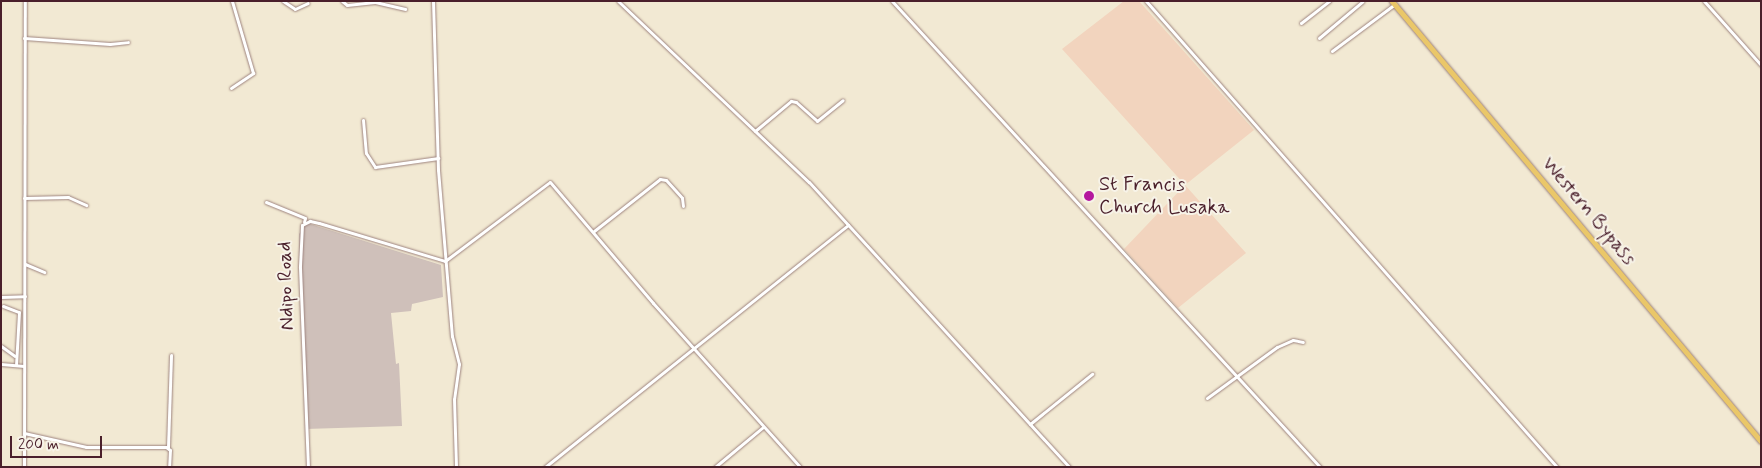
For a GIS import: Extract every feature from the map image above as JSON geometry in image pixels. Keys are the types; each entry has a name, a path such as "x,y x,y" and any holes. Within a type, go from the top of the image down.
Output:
{"main road":[{"name":"Western Bypass","path":"1394,3 1761,441"}],"street":[{"path":"24,467 25,1"},
{"path":"231,88 253,73 232,1"},
{"path":"283,1 295,9 308,3"},
{"path":"342,1 346,4 376,2 405,9"},
{"path":"433,1 438,158 445,261 452,336 459,364 454,399 456,467"},
{"path":"618,1 755,130 848,225 1069,467"},
{"path":"892,1 1320,467"},
{"path":"1146,1 1558,467"},
{"path":"1301,23 1329,1"},
{"path":"1318,38 1363,1"},
{"path":"1704,1 1761,65"},
{"path":"1332,51 1394,3"},
{"path":"24,38 110,44 128,42"},
{"path":"755,130 791,102 796,102 816,121 843,100"},
{"path":"363,120 366,153 375,167 438,158"},
{"path":"594,231 662,178 682,198 683,206"},
{"path":"445,261 550,182 694,349 800,467"},
{"path":"24,198 68,197 86,205"},
{"path":"266,202 305,218 304,223"},
{"name":"Ndipo Road","path":"308,467 299,247 299,231 304,223 319,223 445,261"},
{"path":"545,467 848,225"},
{"path":"25,264 44,272"},
{"path":"1,297 25,296"},
{"path":"2,306 19,312 19,348 15,356 16,365"},
{"path":"1207,398 1236,375 1250,369 1282,344 1296,340 1303,342"},
{"path":"1,346 15,356"},
{"path":"169,467 171,355"},
{"path":"1,364 24,366"},
{"path":"1030,424 1092,374"},
{"path":"715,467 763,427"},
{"path":"24,434 86,447 168,447"}],"shaded area":[{"path":"1124,1 1139,1 1254,130 1185,185 1062,49"},
{"path":"1185,185 1246,253 1178,308 1124,249"},
{"path":"307,223 441,265 443,297 412,304 411,311 391,313 396,364 399,363 402,426 306,429 299,234"}],"place":[{"name":"St Francis Church Lusaka","path":"1089,196"}]}
